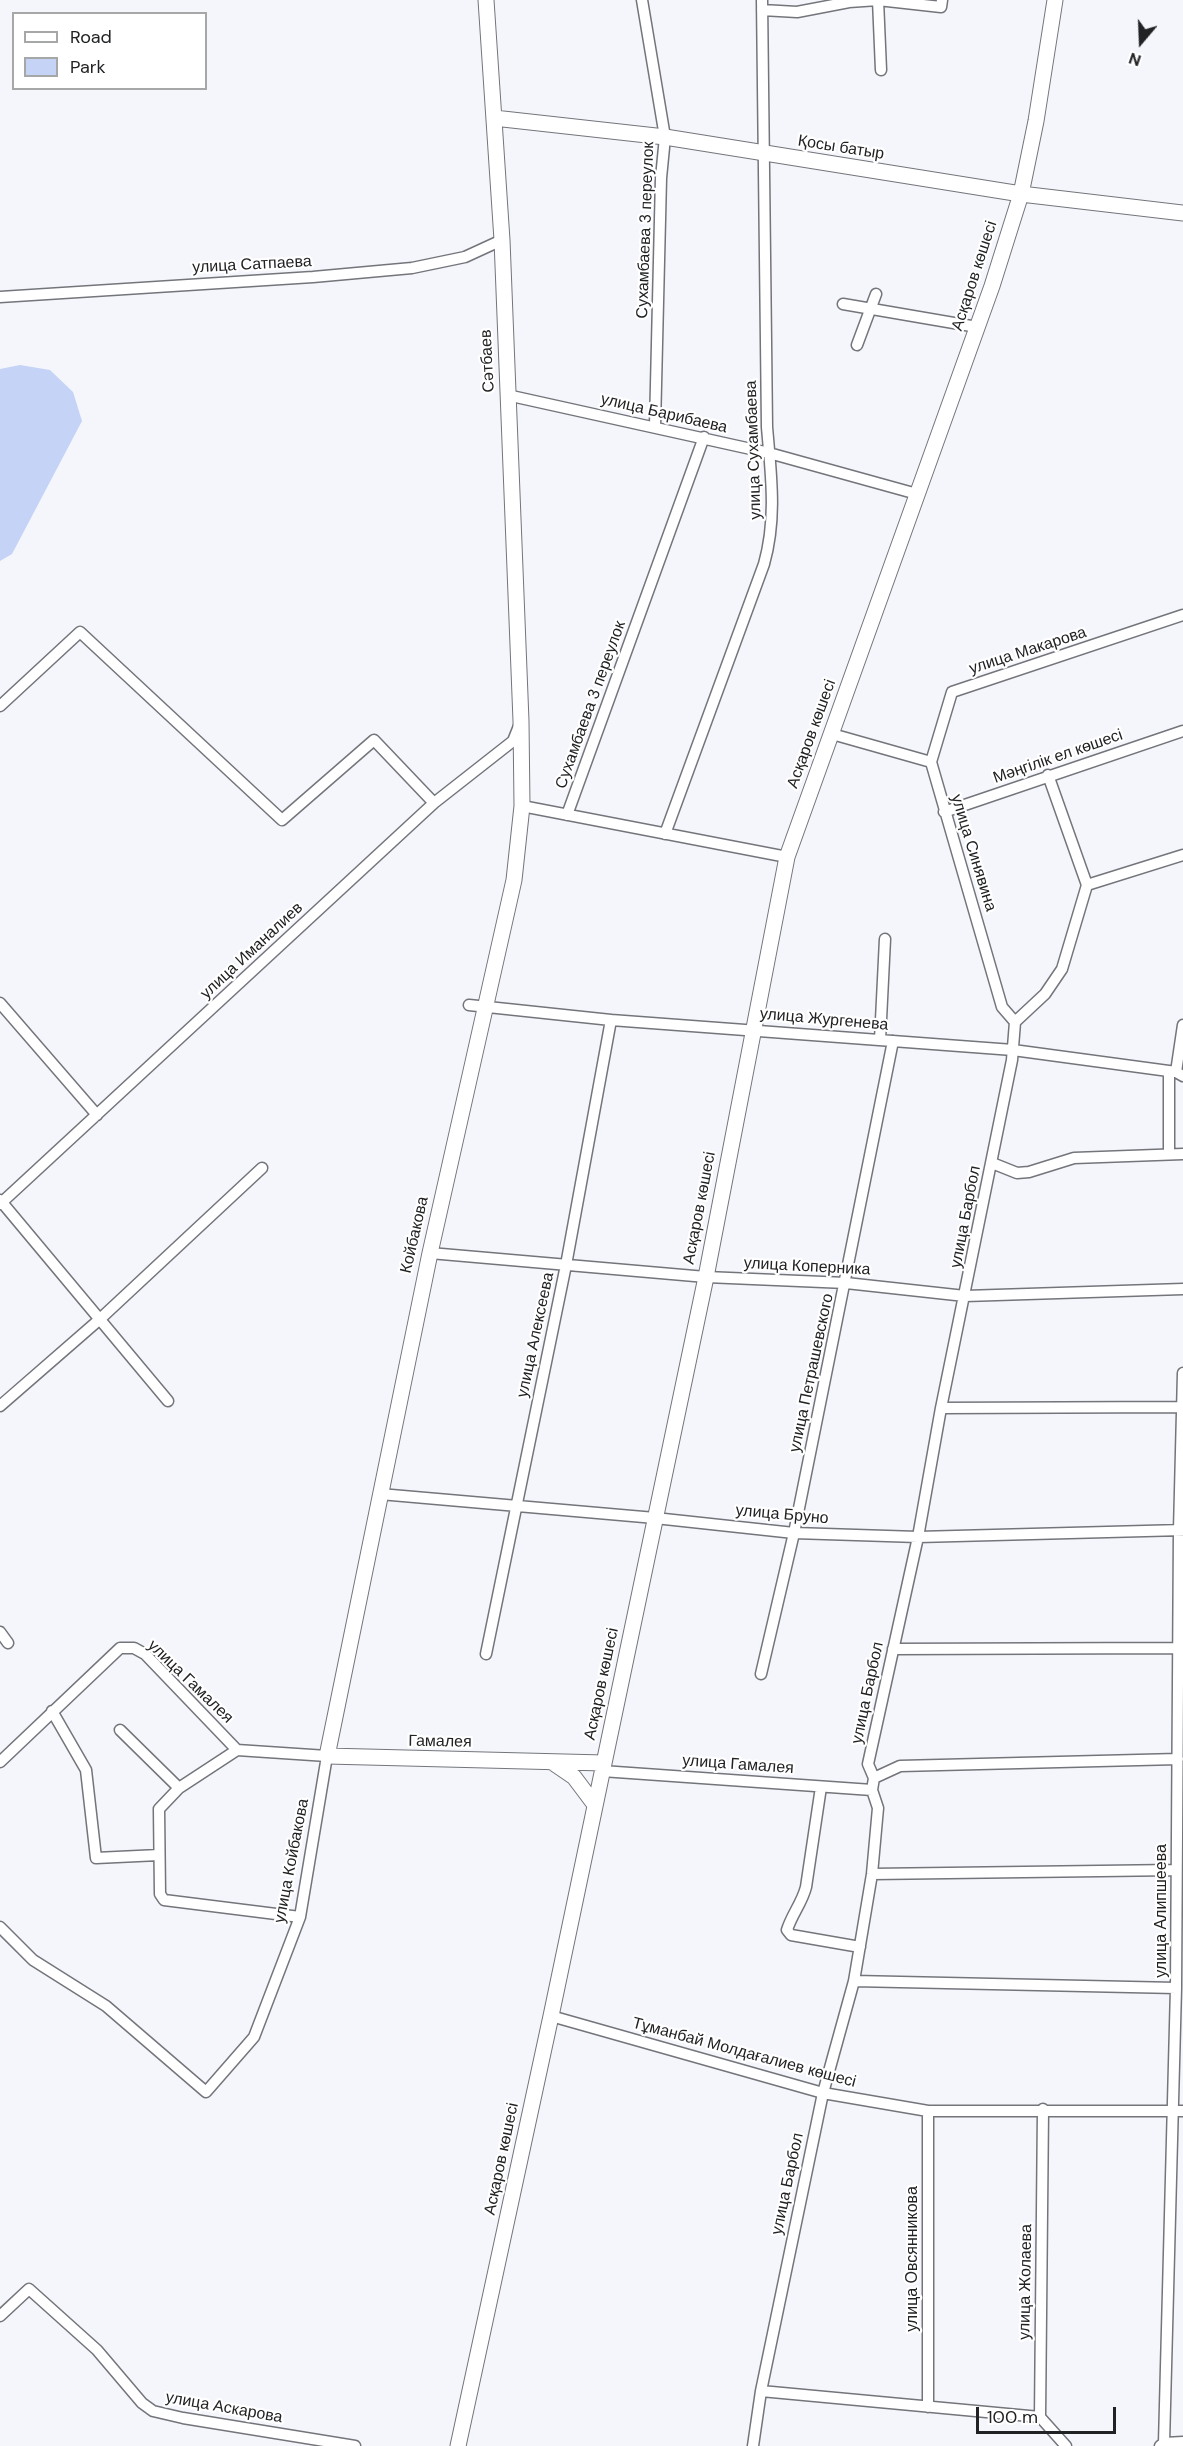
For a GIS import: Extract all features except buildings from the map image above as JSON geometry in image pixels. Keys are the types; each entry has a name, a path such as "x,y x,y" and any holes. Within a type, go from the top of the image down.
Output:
{"street":[{"name":"Сәтбаев","path":"486,0 502,240 521,721"},
{"name":"Сухамбаева 3 переулок","path":"642,0 665,137 661,178 655,426"},
{"path":"878,0 881,70"},
{"path":"762,5 797,12 849,2 878,0 941,7 942,0"},
{"name":"Асқаров көшесі","path":"458,2446 706,1277 787,857 977,327 1021,194 1036,121 1054,0"},
{"name":"улица Сухамбаева","path":"665,834 769,549 774,512 766,371 766,155 762,5"},
{"name":"Қосы батыр","path":"494,118 665,137 766,155 1021,194 1183,213"},
{"name":"улица Сатпаева","path":"0,297 313,277 412,267 465,257 502,240"},
{"path":"857,345 876,294"},
{"path":"843,304 977,327"},
{"name":"улица Барибаева","path":"507,395 704,437 917,494"},
{"name":"Сухамбаева 3 переулок","path":"567,814 704,437"},
{"name":"улица Макарова","path":"931,762 952,692 1183,615"},
{"path":"0,706 80,632 282,820 374,740 434,804"},
{"name":"улица Иманалиев","path":"1,1202 434,804 513,741 521,721"},
{"name":"Койбакова","path":"327,1756 430,1253 514,880 522,806 521,721"},
{"name":"Мәңгілік ел көшесі","path":"944,813 1183,730"},
{"path":"832,734 931,762"},
{"name":"улица Синявина","path":"931,762 944,813 966,876 1002,1007 1015,1022"},
{"path":"1013,1050 1015,1022 1045,994 1062,969 1087,885 1048,775"},
{"path":"522,806 787,857"},
{"path":"1087,885 1183,855"},
{"path":"880,1040 885,939"},
{"path":"0,1003 97,1115"},
{"name":"улица Жургенева","path":"469,1005 611,1020 1013,1050 1176,1073"},
{"name":"улица Алексеева","path":"486,1654 566,1265 611,1020"},
{"path":"1169,1154 1183,1025"},
{"name":"улица Петрашевского","path":"761,1674 794,1533 893,1041"},
{"name":"улица Барбол","path":"753,2446 761,2391 823,2092 854,1981 872,1874 879,1808 872,1790 874,1778 868,1764 918,1537 941,1408 1013,1050"},
{"path":"992,1163 1017,1173 1029,1173 1074,1158 1183,1154"},
{"path":"0,1406 100,1319 262,1168"},
{"path":"1,1202 168,1401"},
{"name":"улица Коперника","path":"430,1253 706,1277 846,1283 965,1296 1183,1289"},
{"name":"улица Алипшеева","path":"1162,2444 1178,2111 1176,1870 1183,1373"},
{"path":"941,1408 1182,1407"},
{"name":"улица Бруно","path":"380,1494 655,1518 794,1533 918,1537 1181,1530"},
{"path":"0,1632 8,1643"},
{"name":"улица Гамалея","path":"0,1762 120,1648 134,1648 145,1654 237,1750"},
{"path":"893,1649 1178,1648"},
{"path":"52,1711 86,1770 96,1858 159,1855"},
{"path":"120,1730 179,1788"},
{"path":"300,1917 164,1900 160,1894 158,1811 179,1788 237,1750 327,1756"},
{"name":"Гамалея","path":"327,1756 552,1762 603,1767"},
{"name":"улица Койбакова","path":"0,1927 33,1960 106,2006 206,2092 255,2037 300,1917 327,1756"},
{"path":"874,1778 900,1766 1178,1759"},
{"path":"552,1762 574,1777 595,1805"},
{"name":"улица Гамалея","path":"603,1767 872,1790"},
{"path":"821,1787 806,1887 802,1902 791,1918 787,1930 791,1935 860,1947"},
{"path":"872,1874 1176,1870"},
{"path":"854,1981 1176,1988"},
{"name":"Тұманбай Молдағалиев көшесі","path":"551,2016 823,2092 928,2111 1043,2109 1178,2111"},
{"name":"улица Жолаева","path":"1040,2417 1043,2109"},
{"name":"улица Овсянникова","path":"928,2111 928,2407"},
{"name":"улица Аскарова","path":"0,2316 29,2289 97,2350 142,2403 153,2411 355,2446"},
{"path":"761,2391 1040,2417 1066,2446"},
{"path":"1162,2444 1183,2442"}],"green space":[{"path":"20,365 50,370 73,392 82,421 12,554 0,561 0,369"}]}
